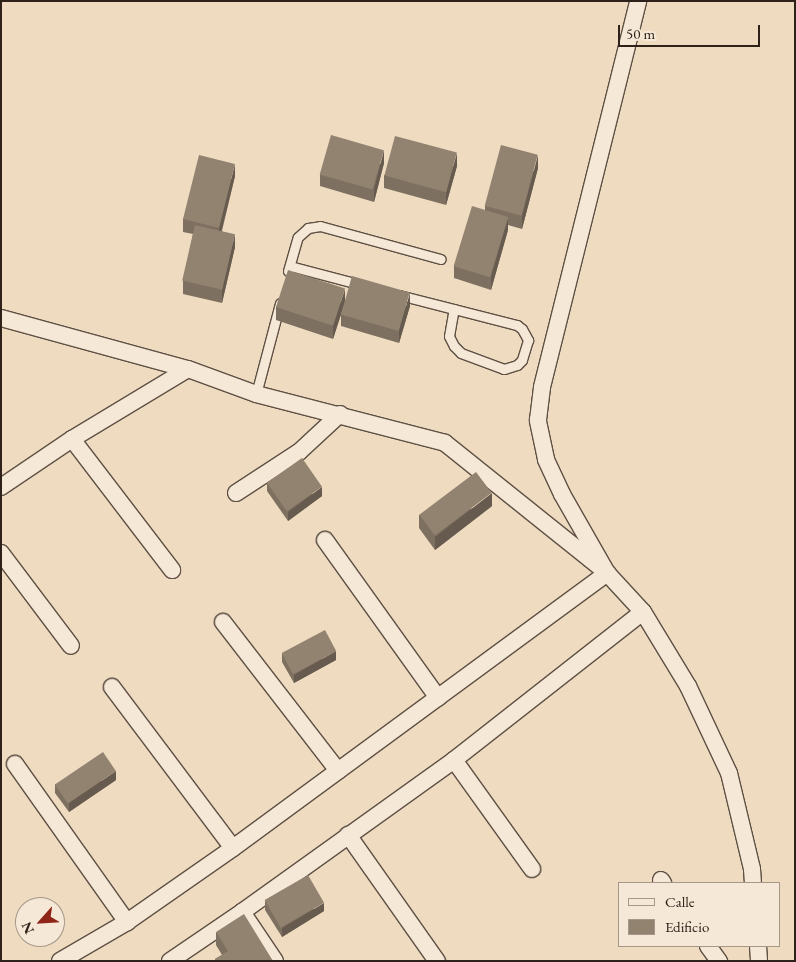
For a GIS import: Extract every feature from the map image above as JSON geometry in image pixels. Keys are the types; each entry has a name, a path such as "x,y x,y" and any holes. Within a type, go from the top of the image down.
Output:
{"street":[{"path":"608,573 562,494 546,459 538,420 542,387 638,1"},
{"path":"1,318 188,369 256,394 340,414 446,443 608,573 643,612 688,686 729,774 752,870 753,882"},
{"path":"1,487 72,438 188,369"},
{"path":"236,494 299,452 340,414"},
{"path":"72,438 172,570"},
{"path":"325,540 438,698"},
{"path":"1,553 71,646"},
{"path":"60,961 127,922 233,848 608,573"},
{"path":"170,961 242,912 454,760 643,612"},
{"path":"223,622 338,771"},
{"path":"112,687 233,848"},
{"path":"454,760 532,869"},
{"path":"16,764 127,922"},
{"path":"348,835 437,961"},
{"path":"242,912 275,961"},
{"path":"709,947 719,961"},
{"path":"758,947 759,961"}],"lane":[{"path":"256,394 298,236 308,228 320,226 442,260"},
{"path":"290,266 367,286"},
{"path":"386,291 517,325 522,329 528,340 522,360 517,365 504,369 461,353 454,346 449,336 454,309"}],"building":[{"path":"331,135 384,150 373,190 320,174"},
{"path":"395,136 457,153 446,192 384,176"},
{"path":"501,145 538,155 521,216 485,206"},
{"path":"199,155 235,164 219,228 183,219"},
{"path":"472,206 508,217 490,277 454,266"},
{"path":"195,225 235,234 222,290 182,281"},
{"path":"288,270 345,289 333,326 276,307"},
{"path":"352,276 410,293 399,331 341,314"},
{"path":"302,458 322,487 287,511 267,483"},
{"path":"476,472 492,493 435,535 419,515"},
{"path":"325,630 336,651 293,674 282,653"},
{"path":"103,752 116,771 68,804 55,784"},
{"path":"308,875 324,903 281,928 265,900"},
{"path":"244,914 273,961 216,961 215,959 228,951 216,932"}]}
